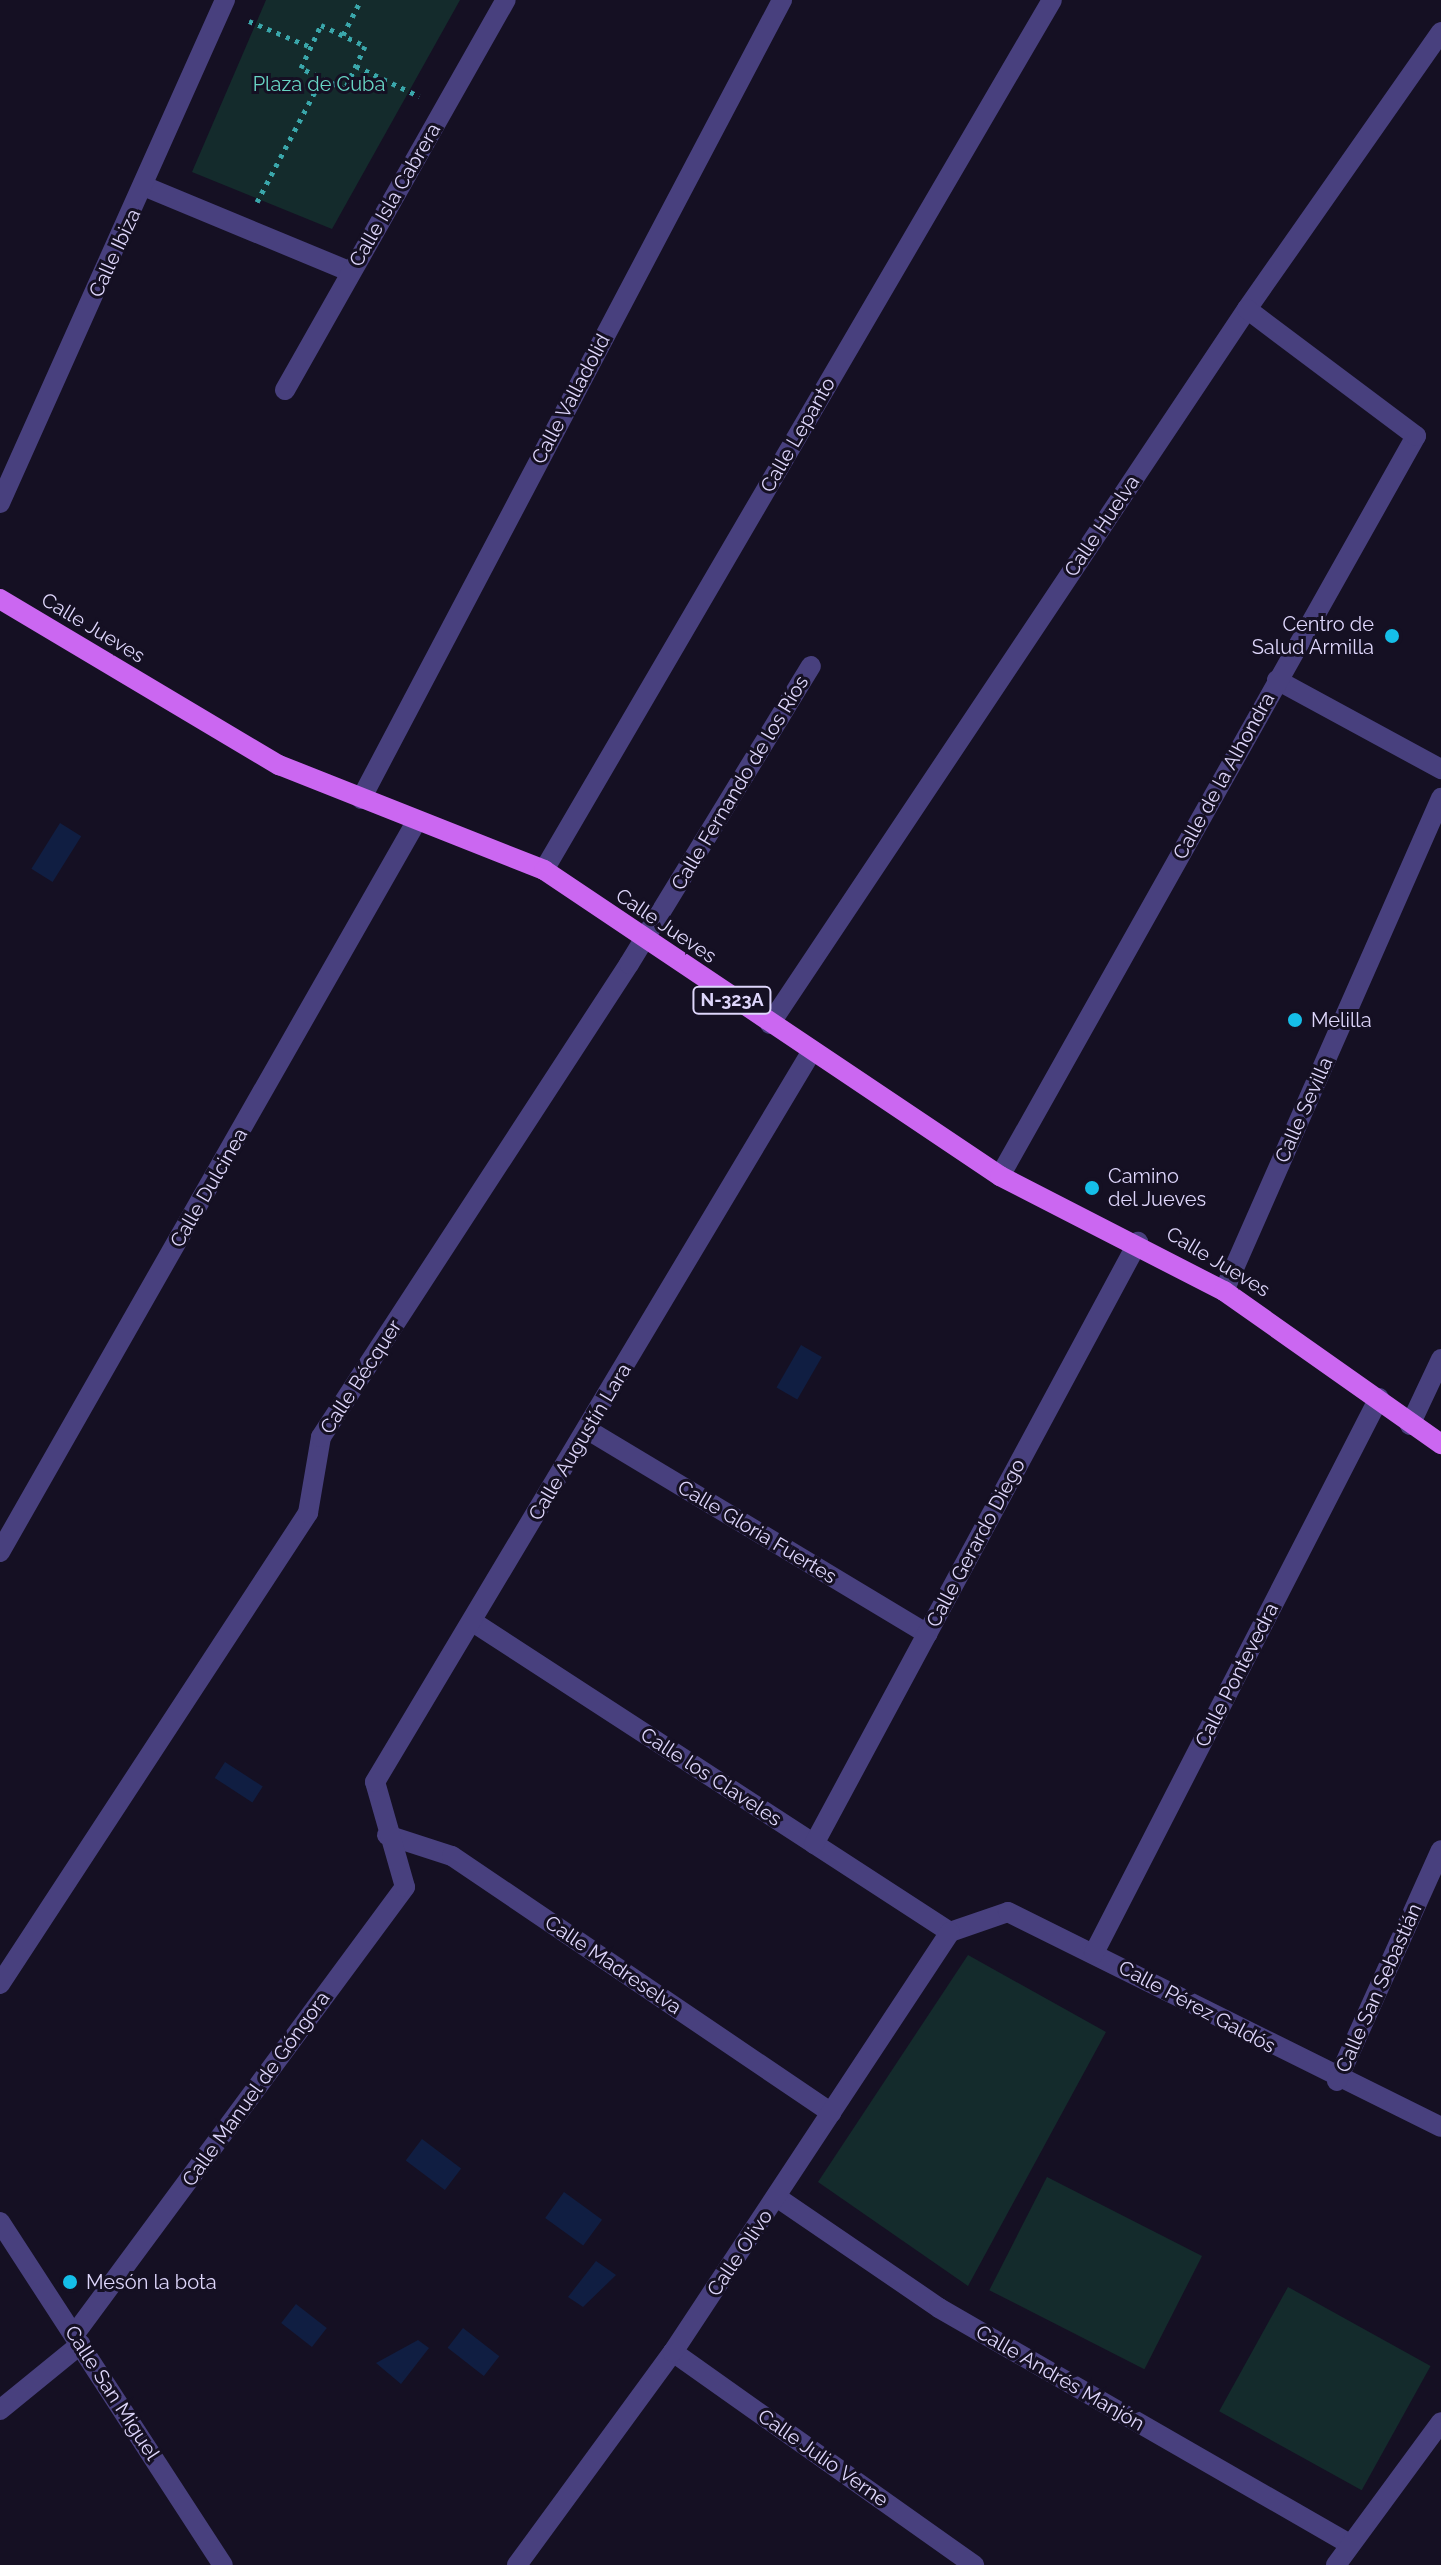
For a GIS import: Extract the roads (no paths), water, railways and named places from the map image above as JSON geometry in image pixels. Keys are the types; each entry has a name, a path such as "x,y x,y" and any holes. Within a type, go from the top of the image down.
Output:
{"main road":[{"name":"Calle Jueves","path":"0,599 279,765 416,822 544,870 810,1054 1000,1176 1138,1242 1224,1291 1441,1444"}],"street":[{"name":"Calle Isla Cabrera","path":"285,390 506,0"},
{"name":"Calle Valladolid","path":"361,799 782,0"},
{"name":"Calle Lepanto","path":"544,870 1052,0"},
{"name":"Calle Ibiza","path":"0,503 146,187 223,5"},
{"name":"Calle Huelva","path":"770,1024 1247,309 1441,32"},
{"path":"146,187 351,272"},
{"name":"Calle de la Alhondra","path":"1000,1176 1416,436 1247,309"},
{"name":"Calle Fernando de los Ríos","path":"643,941 811,666"},
{"path":"1277,680 1441,769"},
{"name":"Calle Sevilla","path":"1224,1291 1441,798"},
{"name":"Calle Dulcinea","path":"0,1552 416,822"},
{"name":"Calle Bécquer","path":"0,1984 308,1513 321,1437 643,941"},
{"name":"Calle Augustín Lara","path":"387,1835 375,1782 810,1054"},
{"name":"Calle Gerardo Diego","path":"814,1844 1138,1242"},
{"path":"1410,1425 1441,1359"},
{"name":"Calle Pontevedra","path":"1094,1953 1379,1398"},
{"name":"Calle Gloria Fuertes","path":"588,1430 927,1634"},
{"name":"Calle los Claveles","path":"473,1622 950,1932"},
{"name":"Calle Madreselva","path":"387,1835 452,1856 831,2113"},
{"name":"Calle Manuel de Góngora","path":"77,2340 405,1887 387,1835"},
{"name":"Calle San Sebastián","path":"1337,2081 1441,1850"},
{"name":"Calle Pérez Galdós","path":"950,1932 1008,1912 1094,1953 1337,2081 1441,2127"},
{"name":"Calle Olivo","path":"517,2565 673,2352 778,2198 950,1932"},
{"name":"Calle Andrés Manjón","path":"778,2198 939,2308 1350,2544"},
{"name":"Calle San Miguel","path":"0,2222 223,2565"},
{"path":"0,2410 77,2340"},
{"name":"Calle Julio Verne","path":"673,2352 974,2565"},
{"path":"1336,2565 1440,2426"}],"water":[{"path":"60,823 81,836 53,882 31,869"},
{"path":"801,1345 822,1357 797,1399 776,1387"},
{"path":"225,1762 263,1787 252,1802 215,1778"},
{"path":"422,2139 461,2168 445,2190 406,2161"},
{"path":"564,2192 602,2220 583,2246 545,2218"},
{"path":"596,2261 616,2275 583,2307 568,2297"},
{"path":"296,2304 327,2328 312,2347 281,2323"},
{"path":"463,2328 499,2356 484,2376 448,2348"},
{"path":"418,2340 429,2348 401,2384 376,2363"}],"place":[{"name":"Centro de Salud Armilla","path":"1392,636"},
{"name":"Melilla","path":"1295,1020"},
{"name":"Camino del Jueves","path":"1092,1188"},
{"name":"Mesón la bota","path":"70,2282"}],"park label":[{"name":"Plaza de Cuba","path":"319,84"}]}
